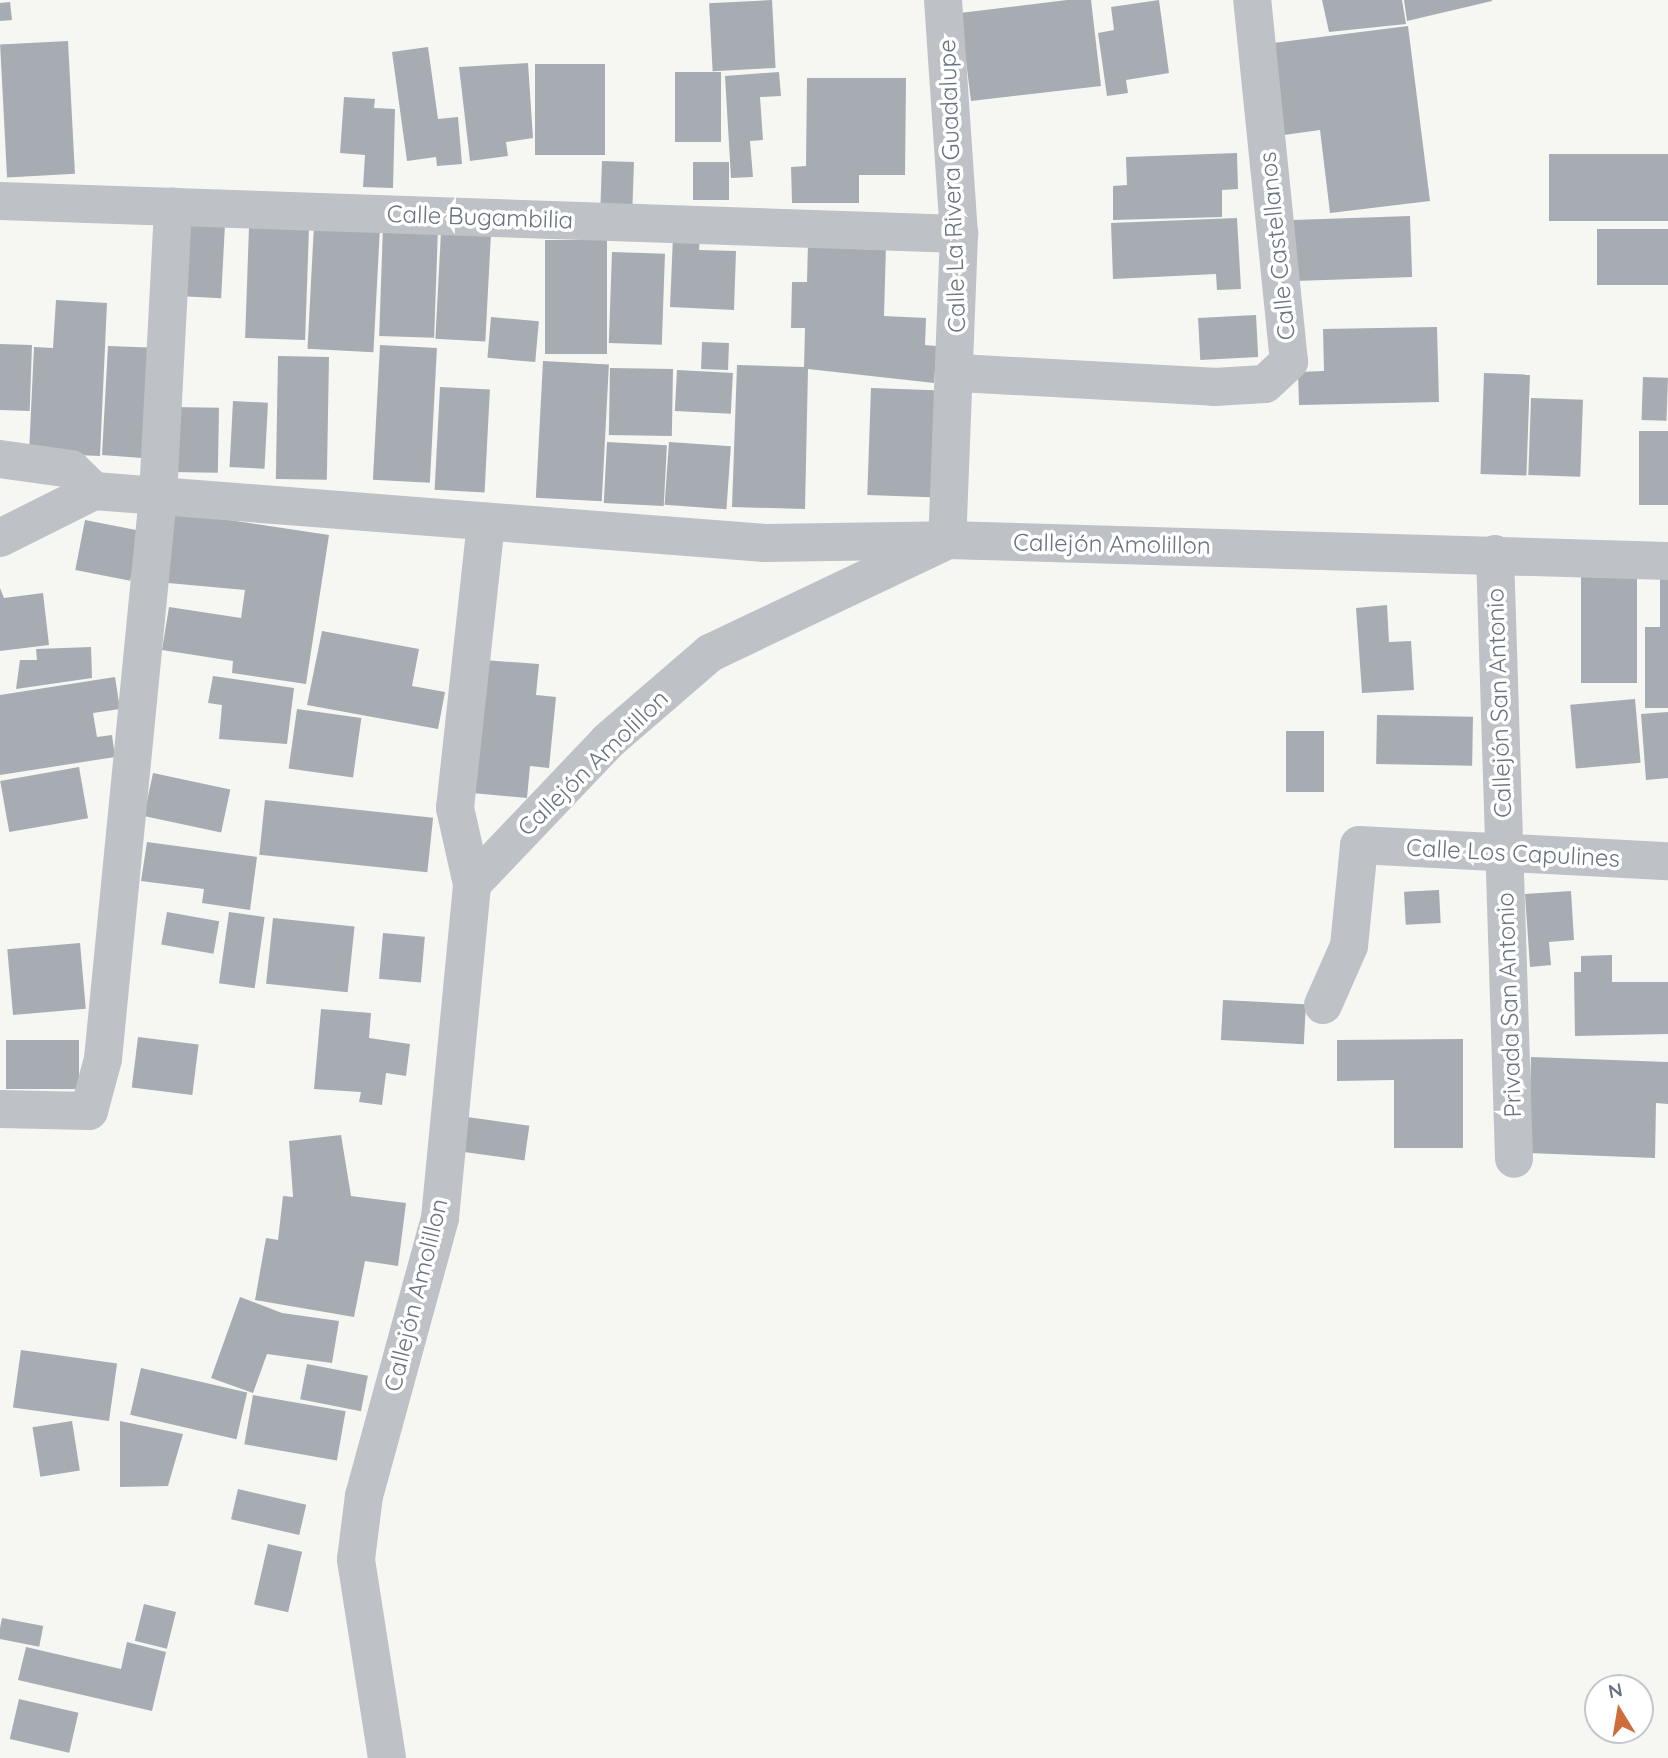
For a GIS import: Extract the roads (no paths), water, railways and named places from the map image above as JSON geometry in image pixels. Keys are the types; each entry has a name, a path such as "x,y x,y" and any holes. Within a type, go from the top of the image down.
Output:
{"street":[{"name":"Calle La Rivera Guadalupe","path":"943,0 959,234 959,373 947,540"},
{"name":"Calle Castellanos","path":"959,373 1214,387 1265,384 1289,362 1252,0"},
{"name":"Calle Bugambilia","path":"0,201 959,234"},
{"path":"0,1109 90,1109 103,1059 158,496 173,206"},
{"path":"0,458 71,469 94,491"},
{"path":"0,538 94,491 765,543 947,540"},
{"path":"472,884 455,808 486,522"},
{"name":"Callejón Amolillon","path":"387,1758 356,1559 364,1496 440,1218 472,884 608,741 710,653 947,540 1494,554 1668,562"},
{"name":"Callejón San Antonio","path":"1494,554 1504,852"},
{"name":"Calle Los Capulines","path":"1323,1005 1349,946 1359,845 1668,861"},
{"name":"Privada San Antonio","path":"1504,852 1514,1159"}]}
